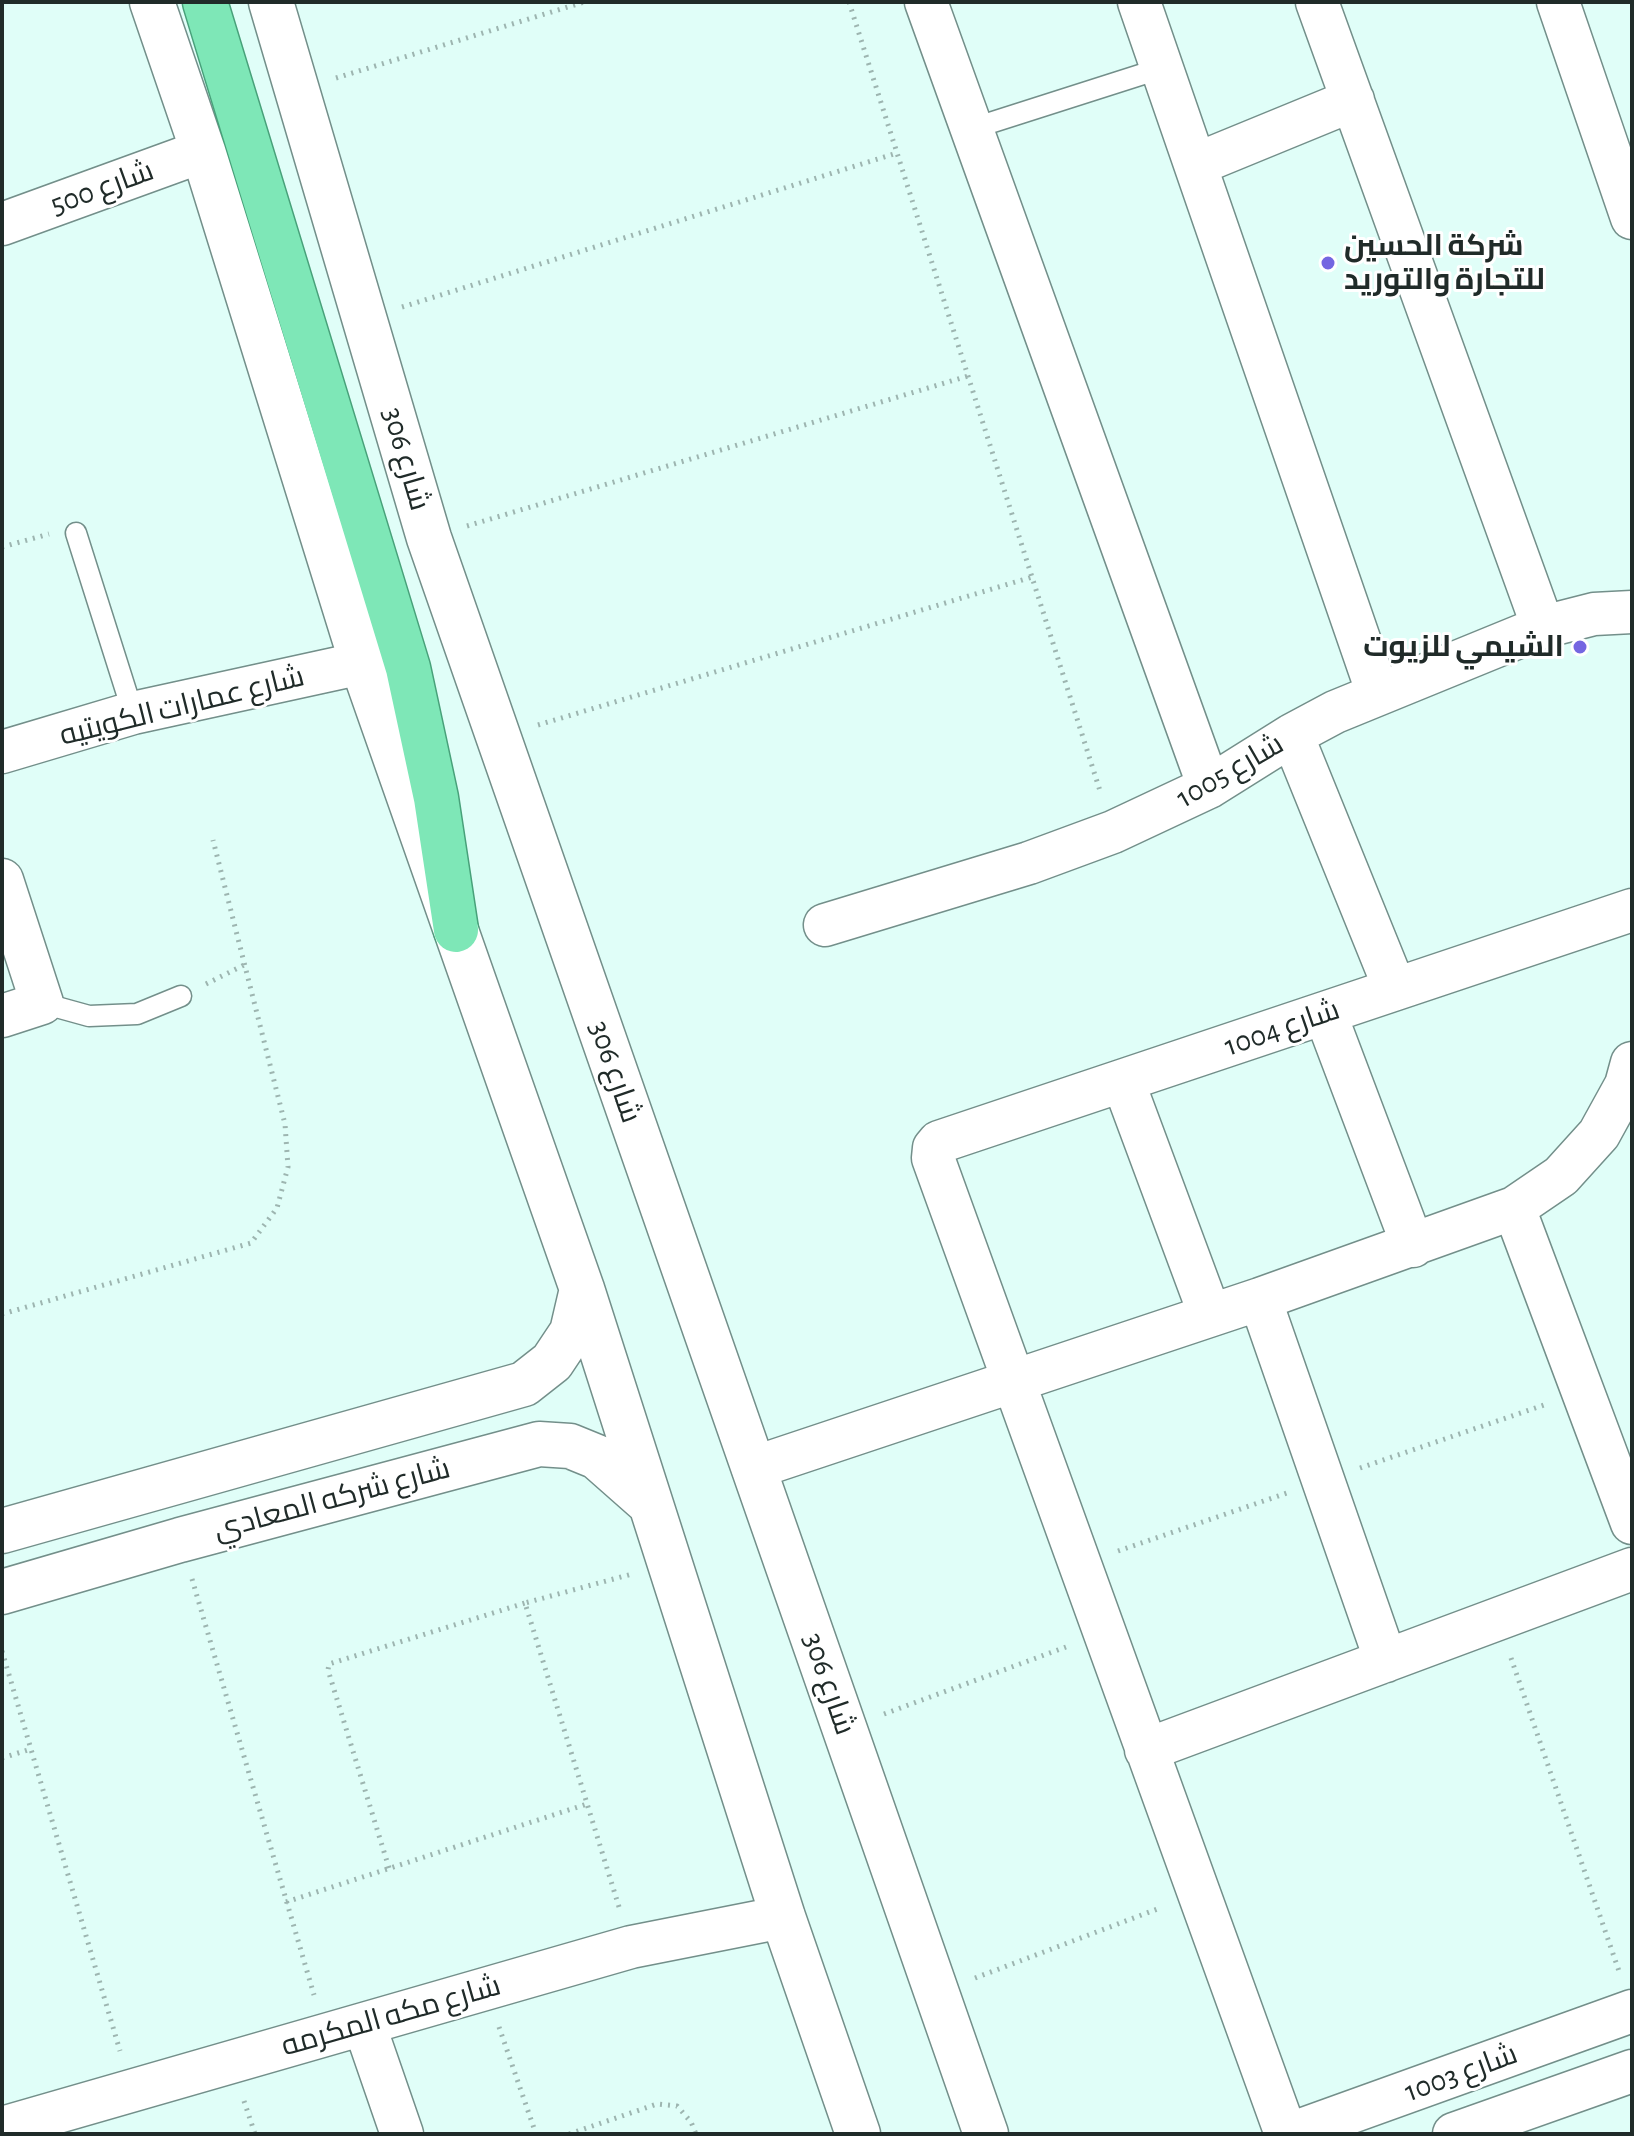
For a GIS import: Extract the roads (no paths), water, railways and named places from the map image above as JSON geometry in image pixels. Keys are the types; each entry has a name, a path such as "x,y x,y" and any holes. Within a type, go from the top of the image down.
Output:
{"highway":[{"path":"205,2 408,668 436,798 456,930"}],"street":[{"path":"152,2 203,151 362,663 582,1289 783,1917 858,2134"},
{"name":"شارع 306","path":"271,2 429,538 986,2134"},
{"path":"926,2 1209,787"},
{"path":"1139,2 1378,694"},
{"path":"1317,2 1543,627"},
{"path":"1558,2 1632,218"},
{"path":"1197,164 1353,100"},
{"name":"شارع 500","path":"2,224 203,151"},
{"name":"شارع 1005","path":"825,925 1029,863 1113,832 1209,787 1335,712 1543,627 1594,614 1632,612"},
{"name":"شارع عمارات الكويتيه","path":"2,752 133,713 362,663"},
{"path":"1292,735 1395,989"},
{"path":"2,880 42,1003 2,1016"},
{"name":"شارع 1004","path":"1013,1382 933,1158 934,1148 939,1142 1395,989 1631,916"},
{"path":"1325,1013 1413,1246"},
{"path":"753,1468 1260,1299 1514,1208 1561,1176 1599,1134 1630,1078"},
{"path":"1123,1081 1210,1315"},
{"path":"1514,1208 1632,1523"},
{"name":"شارع شركه المعادي","path":"2,1531 524,1384 552,1362 572,1332 582,1289"},
{"path":"1260,1299 1386,1661"},
{"path":"1013,1382 1288,2134"},
{"name":"شارع شركه المعادي","path":"2,1592 180,1540 539,1444 570,1446 597,1457 648,1503"},
{"path":"1146,1750 1632,1569"},
{"name":"شارع مكه المكرمه","path":"2,2128 631,1947 783,1917"},
{"name":"شارع 1003","path":"1288,2134 1627,1995"},
{"path":"345,2030 402,2134"},
{"name":"شارع 1003","path":"1476,2130 1632,2071"}],"lane":[{"path":"971,129 1162,68"},
{"path":"76,533 133,713"},
{"path":"42,1003 89,1016 105,1016 137,1014 181,996"}],"place":[{"name":"شركة الحسين للتجارة والتوريد","path":"1328,263"},
{"name":"الشيمي للزيوت","path":"1580,647"}]}
